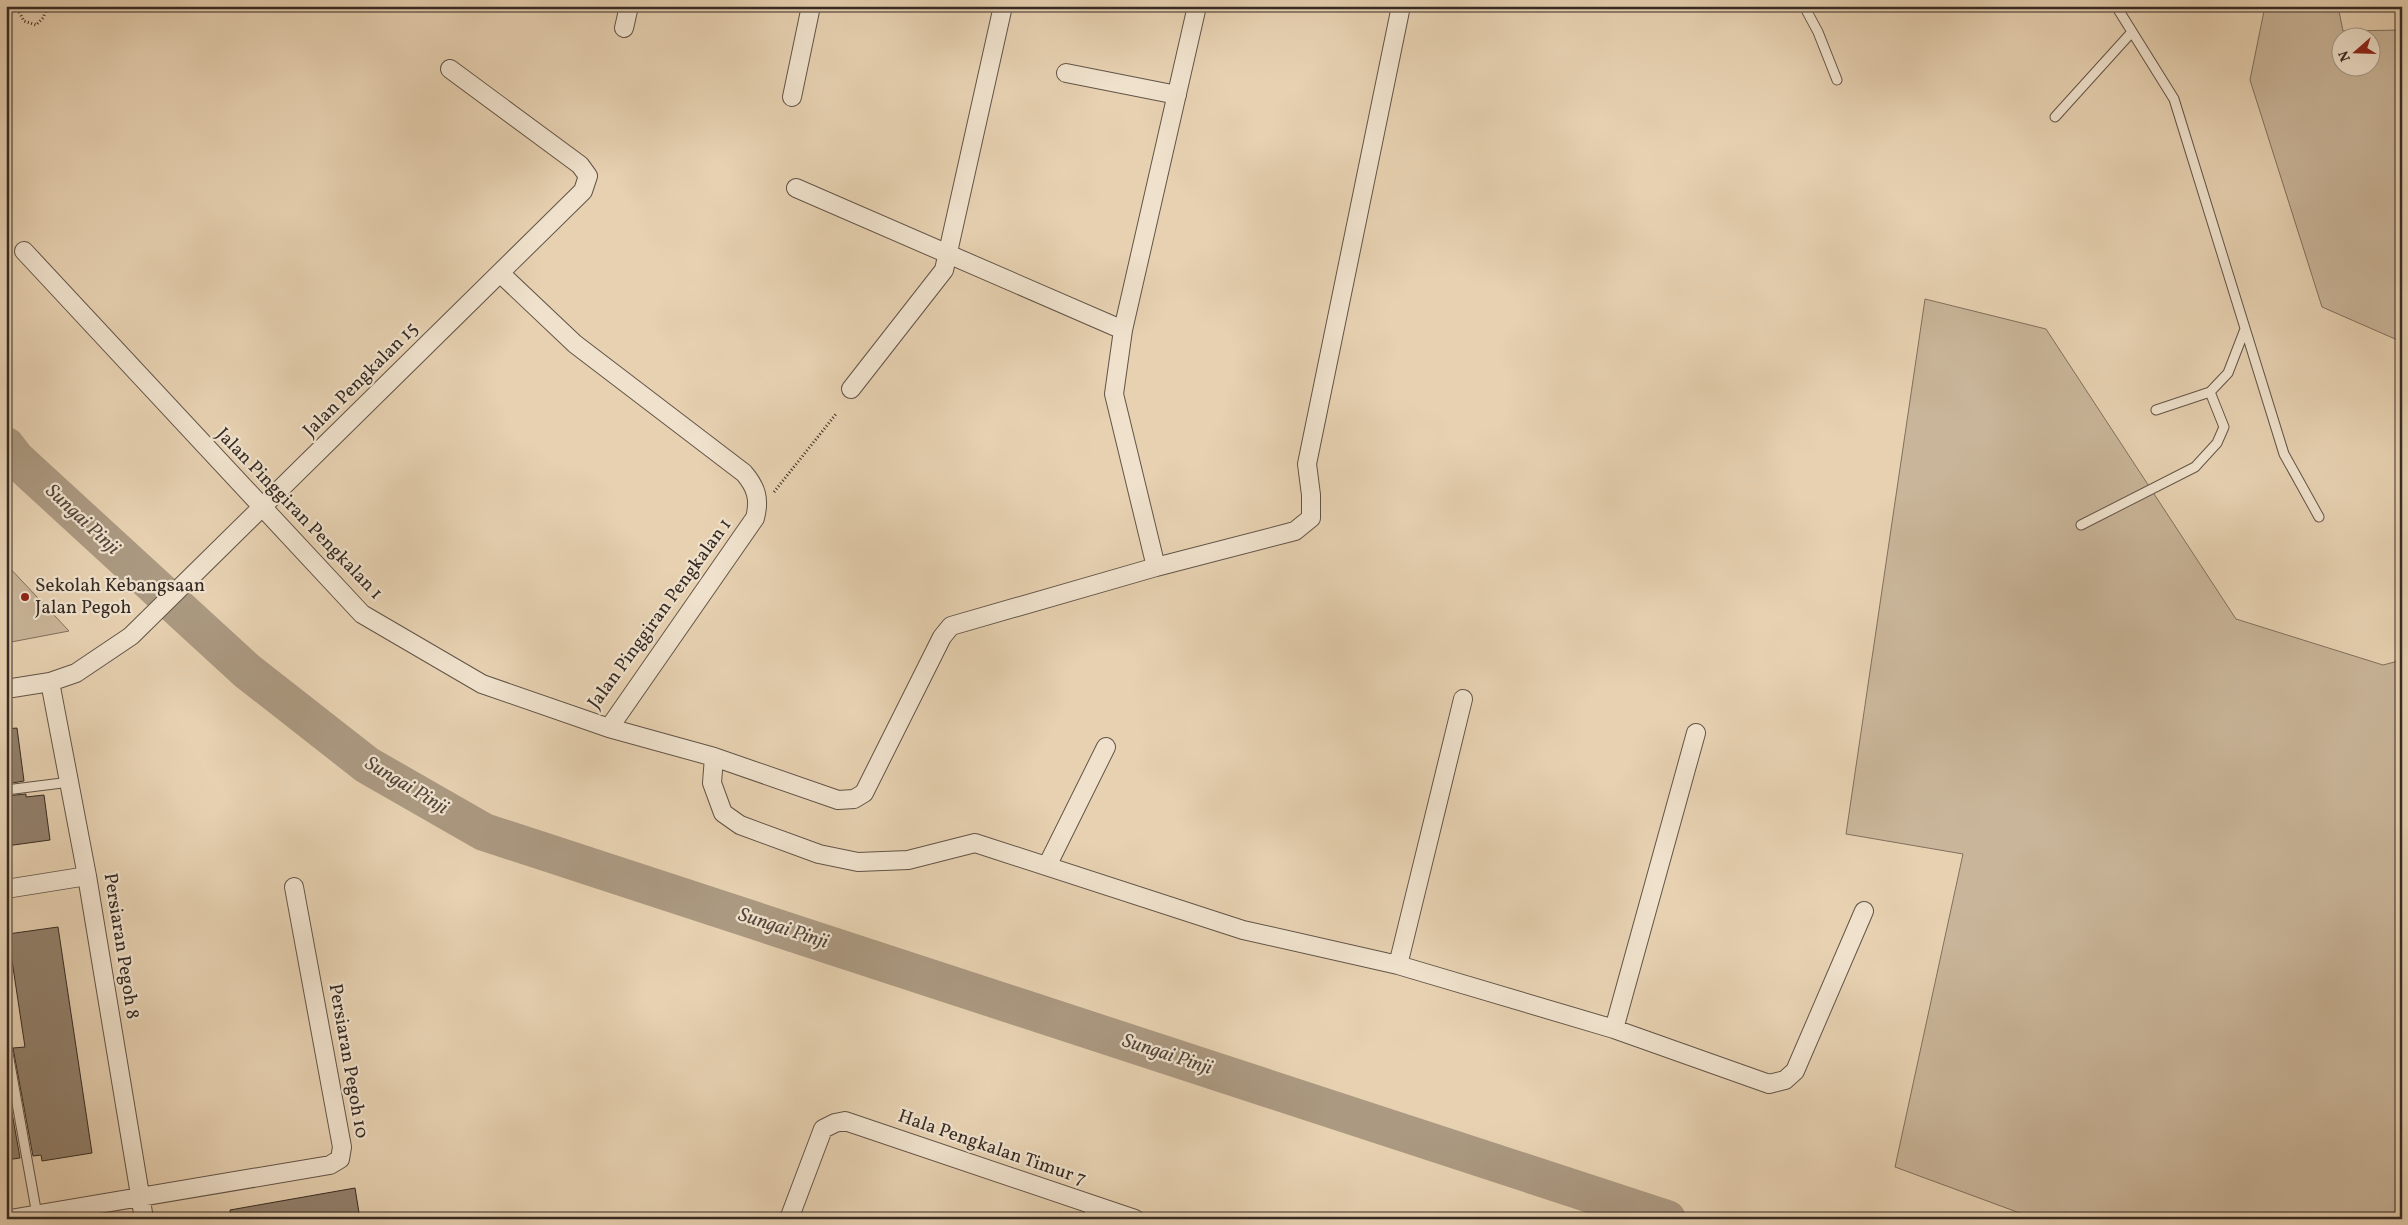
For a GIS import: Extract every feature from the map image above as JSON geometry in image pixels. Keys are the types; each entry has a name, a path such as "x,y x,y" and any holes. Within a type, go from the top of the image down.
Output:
{"street":[{"path":"624,28 629,6"},
{"path":"792,97 812,6"},
{"path":"851,389 944,270 1004,6"},
{"path":"1156,567 1114,394 1123,330 1197,6"},
{"path":"609,728 714,757 838,800 854,799 864,793 942,637 951,626 1156,567 1295,531 1311,518 1311,495 1307,464 1401,6"},
{"name":"Jalan Pengkalan 15","path":"6,689 50,682 76,673 131,636 583,191 588,176 580,165 450,69"},
{"path":"1066,73 1177,95"},
{"path":"796,188 1123,330"},
{"name":"Jalan Pinggiran Pengkalan 1","path":"24,251 362,614 482,684 609,728 755,518 758,499"},
{"path":"500,273 575,344 744,472 753,484 758,499"},
{"name":"Persiaran Pegoh 8","path":"50,682 88,876 144,1219"},
{"path":"1398,965 1463,699"},
{"path":"1614,1029 1696,733"},
{"path":"1047,866 1106,747"},
{"path":"714,757 712,782 723,813 740,825 812,851 858,862 908,860 975,843 1243,930 1398,965 1614,1029 1769,1084 1785,1080 1795,1071 1864,911"},
{"path":"6,889 88,876"},
{"name":"Persiaran Pegoh 10","path":"10,1219 330,1165 340,1159 342,1147 294,887"},
{"name":"Hala Pengkalan Timur 7","path":"789,1219 823,1129 835,1123 845,1121 1089,1212 1134,1219"}],"lane":[{"path":"1804,6 1818,32 1837,80"},
{"path":"2116,6 2174,99 2284,454 2319,517"},
{"path":"2055,117 2131,32"},
{"path":"2156,410 2210,392 2228,373 2245,329"},
{"path":"2080,525 2195,467 2217,444 2224,427 2210,392"},
{"path":"6,790 70,782"},
{"path":"6,1042 36,1215"}],"path":[{"path":"16,6 24,21 36,25 43,18 48,6"},
{"path":"758,499 772,494 836,414"}],"shaded area":[{"path":"2265,6 2338,6 2342,28 2330,28 2330,78 2380,78 2380,30 2402,30 2402,342 2322,307 2250,80"},
{"path":"1925,299 2046,329 2236,619 2383,665 2402,660 2402,1219 2036,1219 1895,1167 1963,854 1846,834"},
{"name":"Sekolah Kebangsaan Jalan Pegoh","path":"6,564 69,631 6,643"}],"building":[{"path":"17,728 24,781 6,784 6,729"},
{"path":"26,794 26,797 44,795 50,840 6,846 6,796"},
{"path":"58,927 92,1153 42,1161 41,1155 33,1156 13,1048 25,1047 8,934"},
{"path":"6,1079 20,1158 6,1160"},
{"path":"355,1188 360,1219 231,1219 230,1210"}],"waterway":[{"name":"Sungai Pinji","path":"6,446 16,459 247,671 367,765 484,832 1667,1219"}],"place":[{"name":"Sekolah Kebangsaan Jalan Pegoh","path":"25,597"}]}
